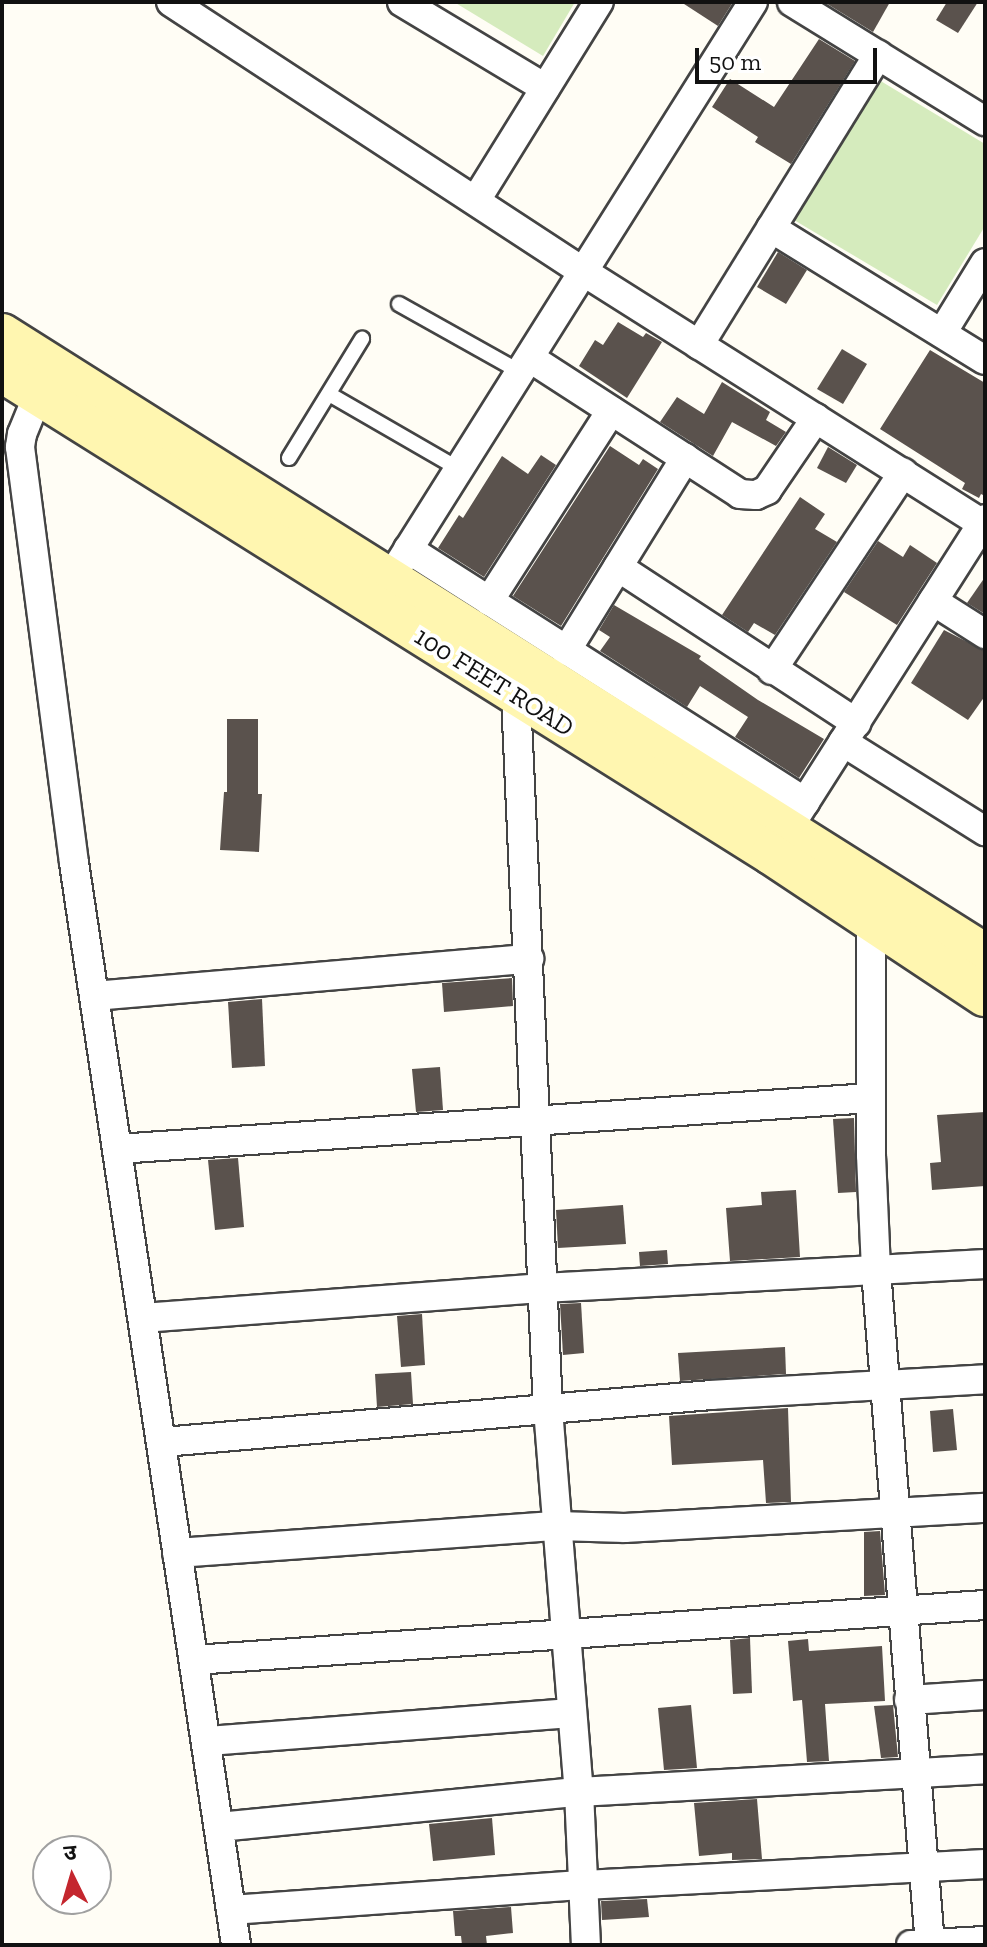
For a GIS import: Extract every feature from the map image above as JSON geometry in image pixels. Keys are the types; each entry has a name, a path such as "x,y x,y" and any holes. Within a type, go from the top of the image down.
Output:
{"street":[{"path":"402,2 545,88"},
{"path":"476,200 599,2"},
{"path":"189,7 584,272 984,521 787,828 566,651 489,601 398,565 584,272 753,2"},
{"path":"792,2 985,121"},
{"path":"699,345 878,55"},
{"path":"771,228 985,360"},
{"path":"942,333 985,263"},
{"name":"100 FEET ROAD","path":"2,334 314,528 398,565 787,828 985,954"},
{"path":"525,365 611,411 740,494 756,495 776,479 816,418"},
{"name":"100 FEET ROAD","path":"2,372 516,697 787,828 871,921 985,996"},
{"path":"38,395 20,447 94,996 208,1741 236,1945"},
{"path":"489,601 611,411"},
{"path":"566,651 685,458"},
{"path":"772,670 903,473"},
{"path":"618,567 772,670 849,733 985,831"},
{"path":"933,601 985,634"},
{"path":"516,697 548,1409 579,1792 586,1945"},
{"path":"871,921 870,1098 876,1271 893,1513 904,1611 930,1944"},
{"path":"94,996 529,959"},
{"path":"117,1149 870,1098"},
{"path":"143,1318 543,1288 985,1264"},
{"path":"163,1442 548,1409 985,1379"},
{"path":"177,1553 557,1526 641,1527 985,1508"},
{"path":"194,1660 985,1605"},
{"path":"909,1700 985,1695"},
{"path":"208,1741 571,1713"},
{"path":"219,1827 579,1792 985,1769"},
{"path":"231,1910 584,1885 985,1864"},
{"path":"910,1945 985,1941"}],"lane":[{"path":"399,304 525,365"},
{"path":"289,458 362,339"},
{"path":"329,394 459,469"}],"green space":[{"path":"454,2 575,2 543,56"},
{"path":"879,80 985,144 985,226 937,305 794,220"}],"building":[{"path":"681,2 733,2 718,26"},
{"path":"824,2 890,2 873,32"},
{"path":"947,2 978,2 958,33 936,20"},
{"path":"819,39 855,61 791,164 755,142 758,137 712,107 730,79 774,107"},
{"path":"778,252 807,270 786,304 757,287"},
{"path":"618,322 643,337 646,333 662,342 627,398 579,366 595,340 603,345"},
{"path":"842,349 867,364 843,404 817,389"},
{"path":"930,350 985,383 985,496 981,494 979,498 962,489 965,483 880,429"},
{"path":"722,382 770,412 766,420 786,432 776,446 732,422 713,456 660,422 677,397 704,414"},
{"path":"610,446 639,465 643,459 658,469 561,626 513,596"},
{"path":"828,447 857,465 846,483 817,468"},
{"path":"541,455 556,465 484,577 438,548 459,515 463,518 502,456 528,474"},
{"path":"800,497 825,514 815,529 837,542 775,635 754,623 748,632 722,615"},
{"path":"878,541 903,557 910,545 937,563 897,625 844,592"},
{"path":"985,577 985,614 967,603"},
{"path":"614,605 701,656 699,659 758,700 824,739 799,778 735,737 748,717 700,686 687,707 600,651 610,637 599,630"},
{"path":"944,630 985,651 985,696 968,720 911,683"},
{"path":"227,719 258,719 258,794 262,794 259,852 220,850 224,792 227,792"},
{"path":"512,978 513,1006 444,1012 442,983"},
{"path":"262,999 265,1066 232,1068 228,1002"},
{"path":"440,1067 443,1110 416,1112 412,1069"},
{"path":"985,1112 985,1186 932,1190 930,1163 941,1162 937,1115"},
{"path":"854,1118 856,1192 838,1193 833,1119"},
{"path":"238,1158 244,1227 215,1230 208,1160"},
{"path":"796,1190 800,1257 730,1261 726,1208 762,1205 761,1192"},
{"path":"623,1205 626,1244 558,1248 556,1210"},
{"path":"667,1250 668,1264 640,1266 639,1252"},
{"path":"581,1303 584,1353 563,1355 560,1304"},
{"path":"422,1314 425,1365 401,1367 397,1316"},
{"path":"785,1347 786,1374 680,1381 678,1353"},
{"path":"411,1372 413,1404 377,1407 375,1374"},
{"path":"788,1408 791,1502 766,1503 763,1460 672,1465 669,1416"},
{"path":"953,1409 957,1450 933,1452 930,1411"},
{"path":"880,1531 885,1595 864,1596 864,1532"},
{"path":"750,1638 752,1693 733,1694 730,1640"},
{"path":"808,1639 809,1651 882,1646 885,1701 825,1704 829,1761 807,1762 802,1700 793,1701 788,1641"},
{"path":"691,1705 697,1768 664,1770 658,1708"},
{"path":"893,1705 898,1757 881,1758 874,1706"},
{"path":"757,1799 762,1859 732,1860 732,1853 699,1856 694,1803"},
{"path":"492,1818 495,1855 433,1861 429,1824"},
{"path":"647,1899 649,1917 602,1920 601,1901"},
{"path":"511,1907 513,1933 486,1936 487,1945 462,1945 461,1936 455,1936 453,1911"}]}
